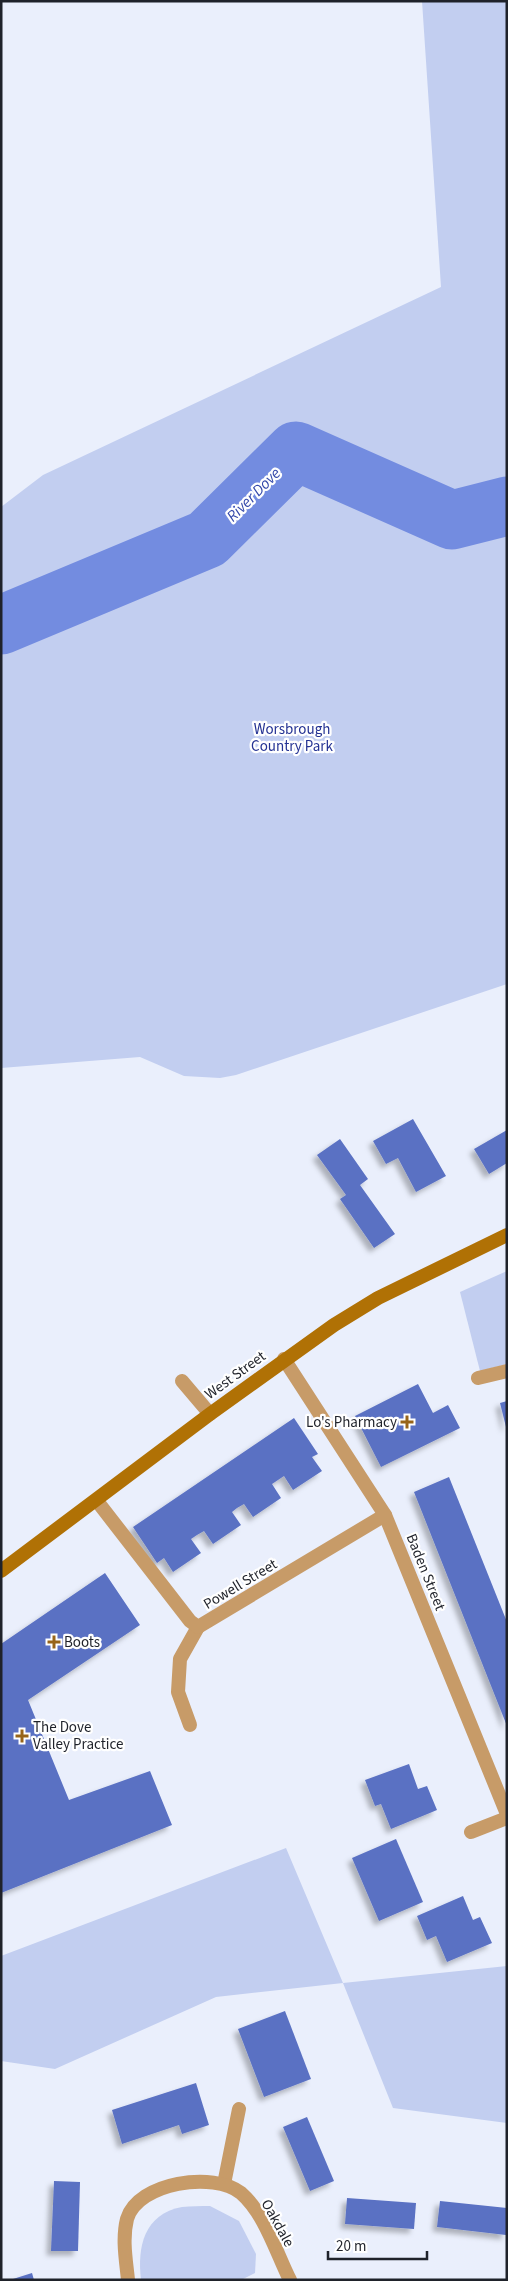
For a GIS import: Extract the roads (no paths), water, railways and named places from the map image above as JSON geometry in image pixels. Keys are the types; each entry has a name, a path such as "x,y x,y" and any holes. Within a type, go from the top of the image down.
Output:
{"main road":[{"name":"West Street","path":"1,1571 97,1501 284,1359 378,1298 507,1235"}],"street":[{"name":"Baden Street","path":"284,1359 385,1514 507,1814"},
{"path":"478,1378 507,1370"},
{"path":"182,1381 210,1414"},
{"name":"Powell Street","path":"97,1501 190,1621 198,1627 385,1514"},
{"path":"190,1725 178,1692 180,1659 198,1627"},
{"path":"471,1832 507,1818"},
{"path":"224,2184 239,2109"},
{"name":"Oakdale","path":"128,2280 124,2243 128,2217 139,2201 160,2188 196,2180 224,2184 241,2193 259,2215 290,2280"}],"waterway":[{"name":"River Dove","path":"1,625 207,539 296,451 452,520 507,506"}],"place":[{"name":"Lo's Pharmacy","path":"407,1422"},
{"name":"Boots","path":"54,1642"},
{"name":"The Dove Valley Practice","path":"22,1736"}],"park label":[{"name":"Worsbrough Country Park","path":"292,738"}]}
